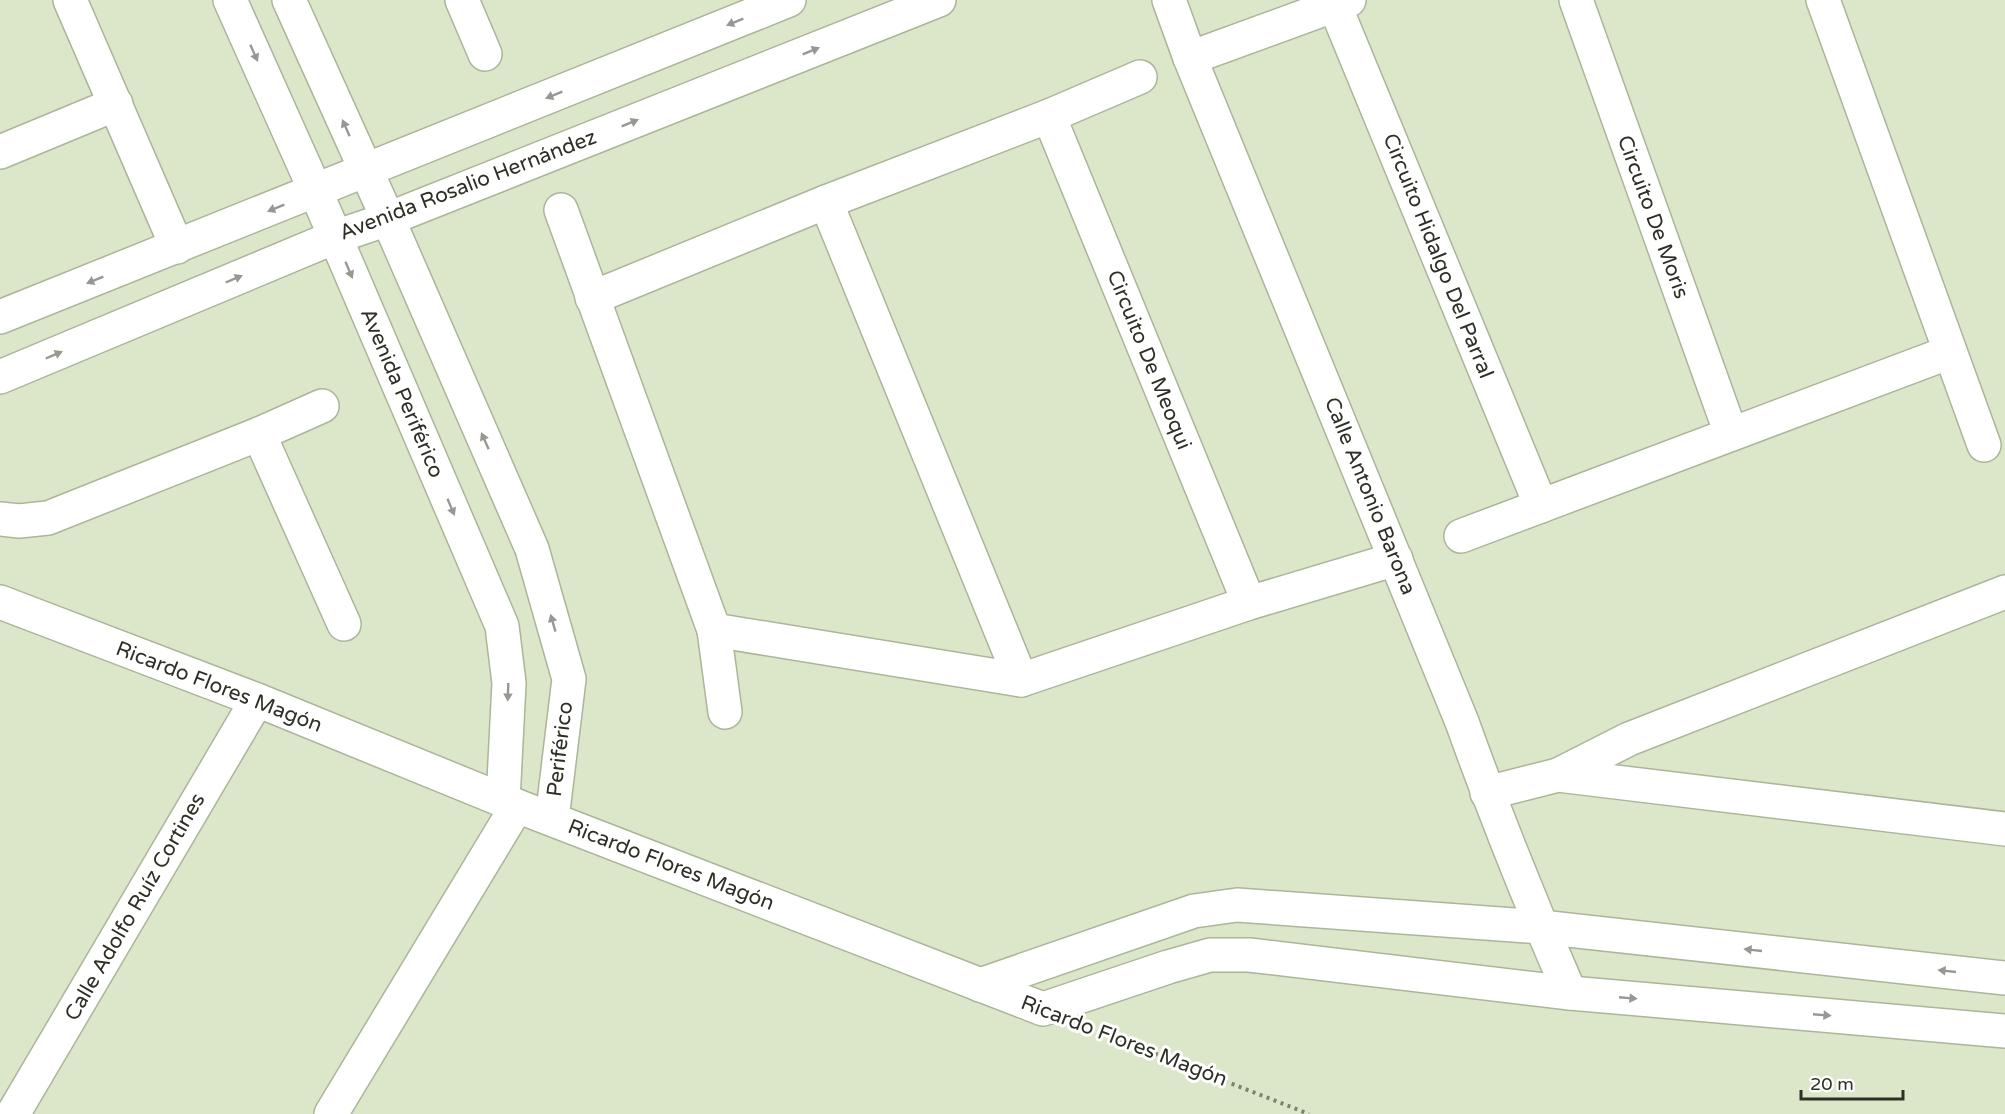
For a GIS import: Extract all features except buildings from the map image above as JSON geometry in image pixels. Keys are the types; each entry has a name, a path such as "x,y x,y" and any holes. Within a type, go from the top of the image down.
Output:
{"street":[{"path":"70,0 177,247"},
{"name":"Avenida Periférico","path":"230,0 335,237 502,626 509,683 510,803"},
{"path":"289,0 388,219"},
{"path":"462,0 485,54"},
{"path":"0,317 789,0"},
{"name":"Avenida Rosalio Hernández","path":"0,377 335,237 388,219 939,0"},
{"name":"Calle Antonio Barona","path":"1168,0 1462,722 1487,793 1541,927 1570,993"},
{"name":"Circuito De Moris","path":"1576,0 1731,434"},
{"path":"1822,0 1984,445"},
{"name":"Circuito Hidalgo Del Parral","path":"1190,58 1342,3 1541,506"},
{"path":"592,298 826,202 1049,116 1140,78"},
{"path":"0,152 116,104"},
{"name":"Circuito De Meoqui","path":"1049,116 1249,603"},
{"path":"826,202 1021,680"},
{"path":"561,210 714,630 725,712"},
{"name":"Periférico","path":"388,219 532,549 569,679 552,819"},
{"path":"1461,536 1950,352"},
{"path":"0,519 20,521 48,518 260,434 322,406"},
{"path":"260,434 344,624"},
{"path":"714,630 1021,680 1249,603 1396,559"},
{"path":"1487,793 1558,775 1629,739 2005,592"},
{"name":"Ricardo Flores Magón","path":"0,602 257,700 510,803 1043,1009"},
{"name":"Calle Adolfo Ruíz Cortines","path":"13,1114 257,700"},
{"path":"1558,775 2005,829"},
{"path":"331,1114 510,803"},
{"path":"980,985 1194,911 1237,905 1541,927 2005,978"},
{"path":"1043,1009 1168,967 1210,956 1249,955 1570,993 2005,1031"}],"path":[{"name":"Ricardo Flores Magón","path":"1043,1009 1310,1114"}]}
